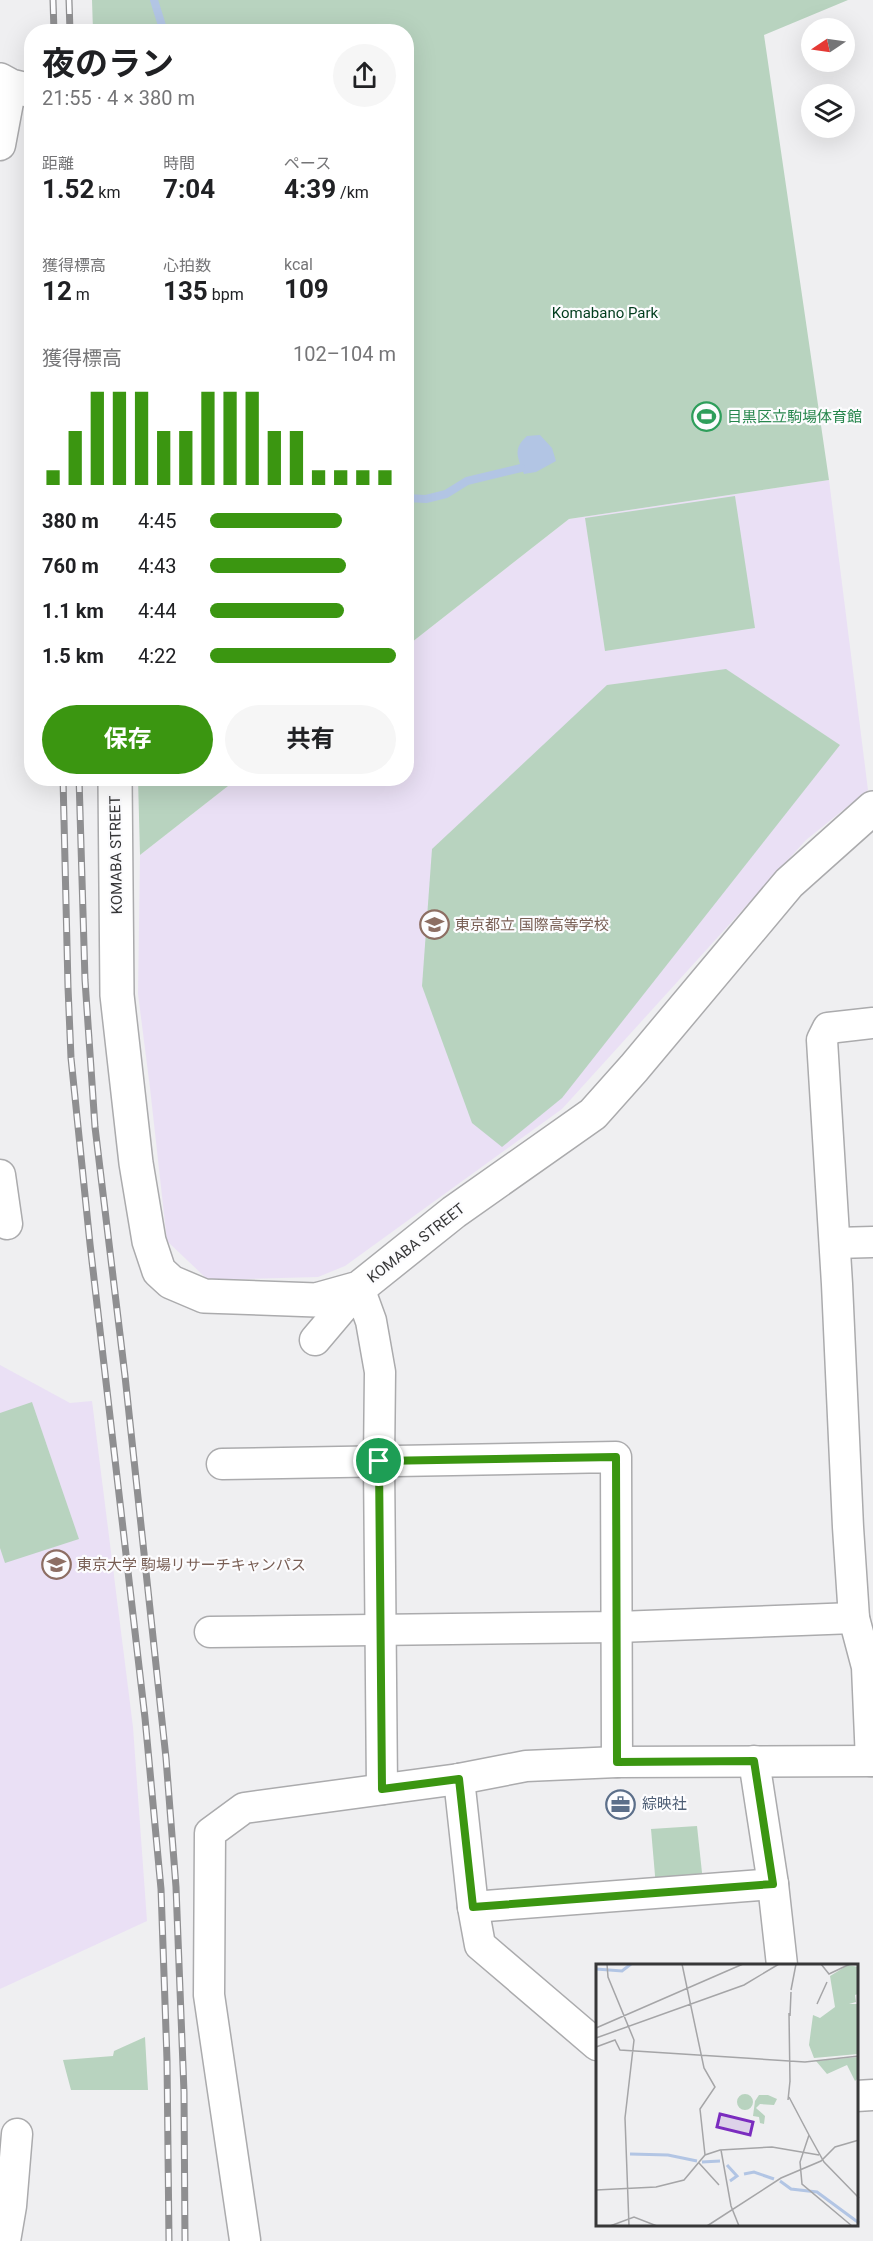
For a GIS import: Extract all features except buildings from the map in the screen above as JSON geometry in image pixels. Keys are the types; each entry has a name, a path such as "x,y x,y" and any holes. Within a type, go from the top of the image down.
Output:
{"street":[{"path":"0,145 14,86"},
{"name":"KOMABA STREET","path":"116,786 117,995 136,1163 149,1241 159,1271 171,1282 204,1296 316,1300 360,1288 454,1212 593,1114 789,883 873,808"},
{"path":"245,2240 209,1995 210,1833 244,1808 459,1779 526,1766 617,1762 872,1761 867,1667 854,1618 822,1040 828,1029 873,1023"},
{"path":"0,1175 7,1224"},
{"path":"835,1243 873,1242"},
{"path":"315,1340 360,1288"},
{"path":"360,1288 371,1321 380,1372 382,1789"},
{"path":"222,1464 616,1457 617,1762"},
{"path":"210,1632 618,1627 854,1618"},
{"path":"754,1761 773,1884 782,1964"},
{"path":"459,1779 473,1907 480,1945 596,2044"},
{"path":"473,1907 773,1884"},
{"path":"858,2096 873,2095"},
{"path":"5,2241 11,2206 17,2134"}],"shaded area":[{"name":"東京都立 国際高等学校","path":"829,480 868,790 806,840 562,1109 345,1266 318,1277 208,1280 167,1241 138,994 140,855 228,786 414,786 414,641 569,519"},
{"name":"東京大学 駒場リサーチキャンパス","path":"0,1365 70,1403 92,1401 133,1727 147,1921 0,1989"}],"green space":[{"name":"Komabano Park","path":"92,0 848,0 764,35 829,480 569,519 414,641 414,24 93,24"},
{"path":"735,496 755,628 605,651 585,518"},
{"path":"726,669 840,745 562,1098 502,1147 472,1123 422,986 432,849 607,685"},
{"path":"138,786 228,786 140,855"},
{"path":"32,1402 79,1539 5,1563 0,1548 0,1413"},
{"path":"697,1826 703,1882 656,1887 651,1829"},
{"path":"145,2037 148,2090 71,2090 63,2060 113,2056 114,2051"}],"water":[{"path":"540,435 552,448 556,461 536,472 524,474 518,454 519,445 527,436"}],"waterway":[{"path":"154,0 162,24"},
{"path":"414,498 426,499 446,494 467,481 521,468"}],"railway":[{"path":"53,0 54,24"},
{"path":"69,0 70,24"},
{"path":"63,786 71,1058 90,1244 145,1718 161,1889 167,2060 169,2241"},
{"path":"79,786 85,980 95,1127 125,1376 166,1758 176,1887 184,2092 185,2241"}],"place":[{"name":"目黒区立駒場体育館","path":"706,417"},
{"name":"東京都立 国際高等学校","path":"434,925"},
{"name":"東京大学 駒場リサーチキャンパス","path":"56,1565"},
{"name":"綜映社","path":"621,1804"}],"route":[{"path":"616,1457 617,1762 754,1761 773,1884 473,1907 459,1779 382,1789 379,1461 616,1457"}]}
